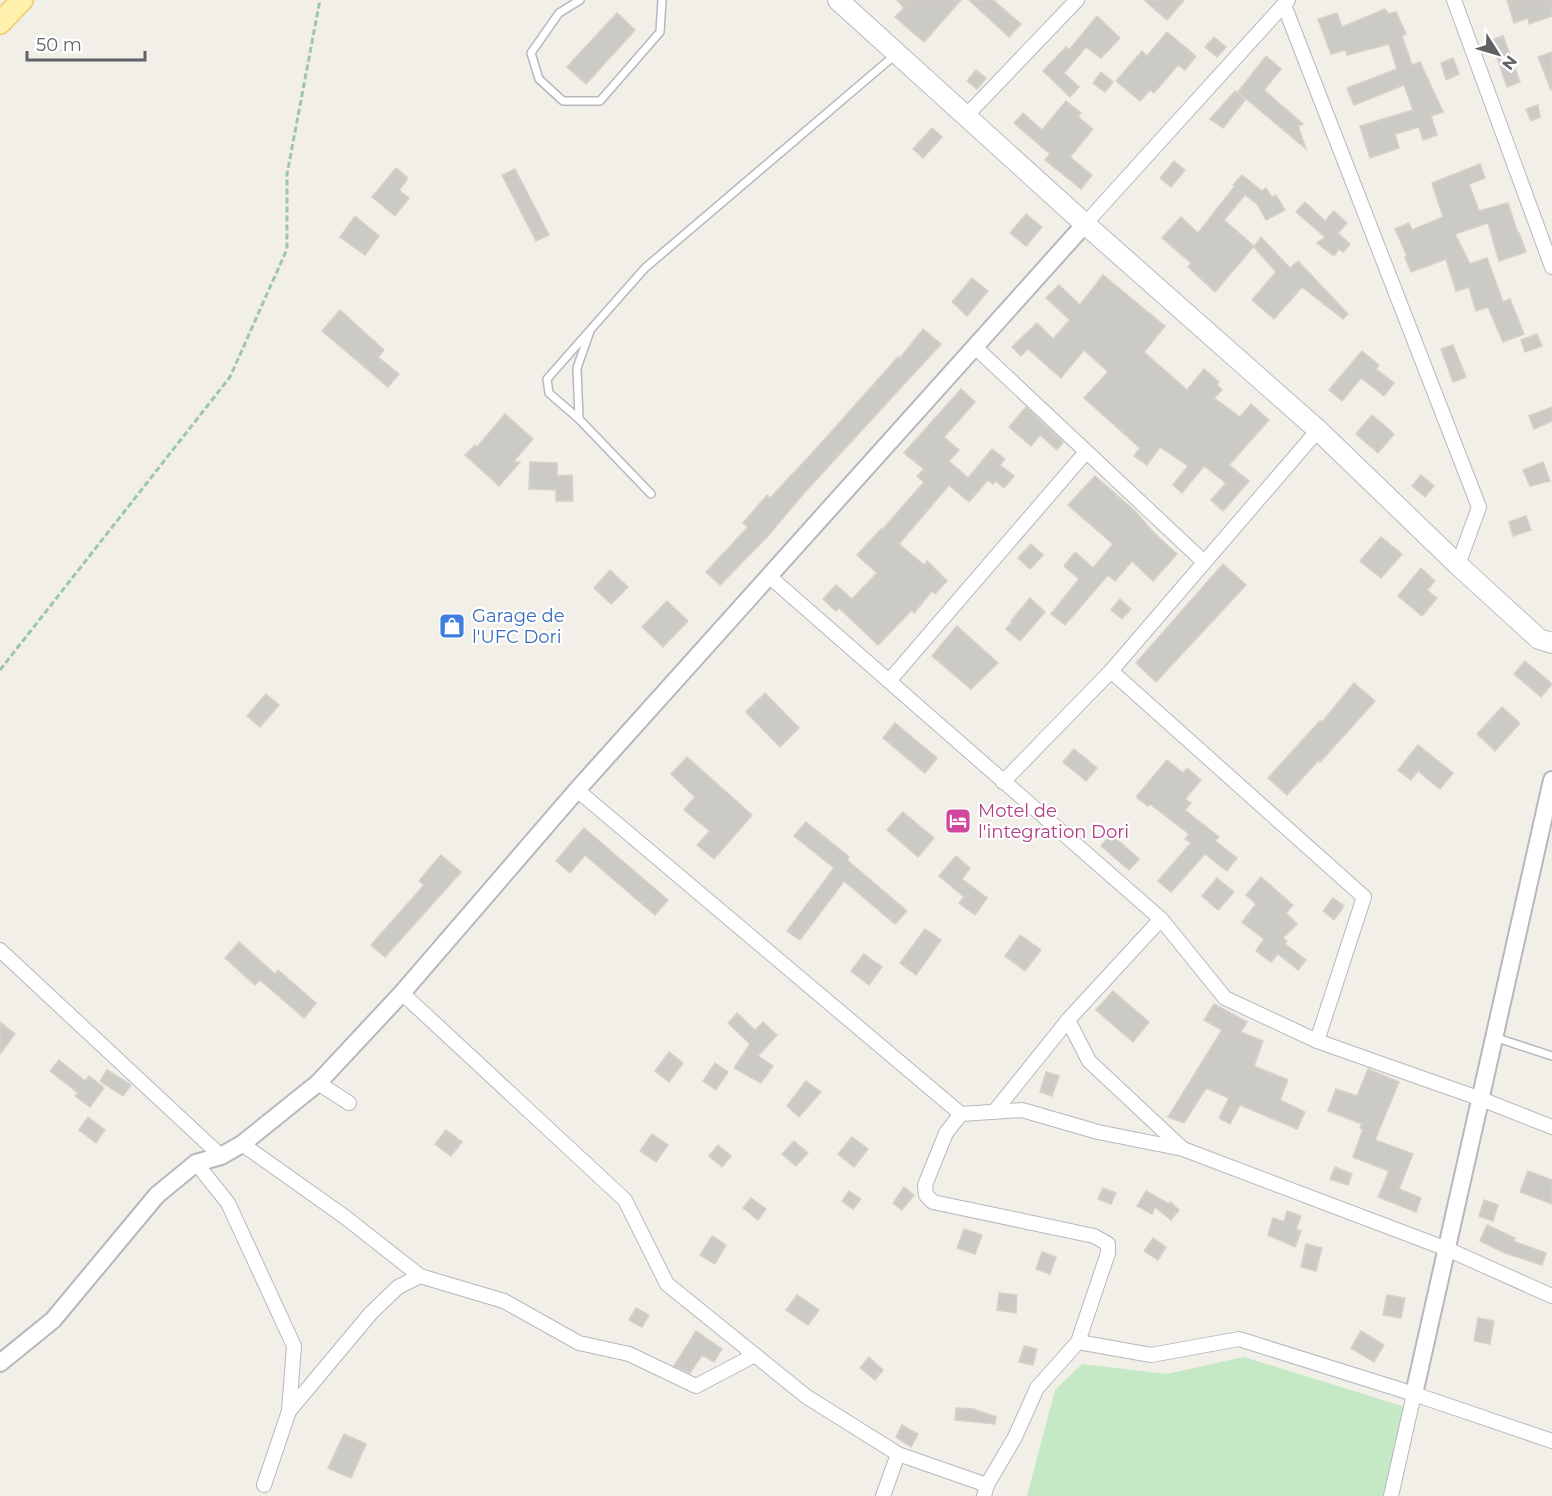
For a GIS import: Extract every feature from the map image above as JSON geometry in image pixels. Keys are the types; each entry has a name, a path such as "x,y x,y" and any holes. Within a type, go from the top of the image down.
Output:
{"main road":[{"path":"0,23 22,0"},
{"path":"838,0 1085,224 1318,430 1458,565 1539,639 1552,643"}],"street":[{"path":"1454,0 1552,267"},
{"path":"966,116 1072,2"},
{"path":"0,1363 52,1320 157,1196 196,1163 221,1156 242,1144 318,1083 402,993 577,790 1286,2 1479,507 1458,565"},
{"path":"975,347 1204,562"},
{"path":"1003,782 1111,671 1318,430"},
{"path":"889,681 1086,452"},
{"path":"770,577 1161,919 1225,998 1317,1041 1481,1098 1552,1126"},
{"path":"1111,671 1364,897 1317,1041"},
{"path":"1391,1496 1494,1037 1547,829 1552,780"},
{"path":"577,790 961,1114 1023,1110 1098,1132 1183,1149 1447,1249 1552,1296"},
{"path":"995,1111 1068,1020 1161,919"},
{"path":"0,950 221,1156"},
{"path":"402,993 624,1200 667,1284 807,1397 898,1454 986,1490 1015,1437 1037,1388 1078,1342 1108,1253 1108,1244 1094,1236 933,1202 926,1195 925,1185 946,1133 961,1114"},
{"path":"1068,1020 1089,1061 1183,1149"},
{"path":"318,1083 350,1103"},
{"path":"242,1144 345,1217 420,1276 504,1301 579,1343 629,1354 696,1386 755,1355"},
{"path":"196,1163 228,1203 294,1346 289,1412 264,1485"},
{"path":"289,1412 371,1313 398,1287 420,1276"},
{"path":"1078,1342 1151,1355 1239,1339 1414,1394 1552,1441"},
{"path":"883,1496 898,1454"}],"lane":[{"path":"580,0 559,13 531,53 539,79 563,101 600,100 660,32 662,0"},
{"path":"651,494 579,419 549,393 547,379 645,268 897,53"},
{"path":"579,419 578,368 592,326"},
{"path":"1494,1037 1552,1056"}],"path":[{"path":"0,670 230,377 287,249 287,174 320,0"}],"green space":[{"path":"1244,1357 1405,1407 1383,1496 1027,1496 1055,1390 1082,1364 1167,1374"}],"building":[{"path":"897,0 961,0 924,42 895,17 904,8"},
{"path":"969,0 993,0 1021,24 1009,37"},
{"path":"1144,0 1184,0 1167,20"},
{"path":"1507,0 1552,0 1552,16 1529,24 1528,18 1514,23"},
{"path":"1385,9 1388,14 1396,12 1406,34 1402,36 1412,65 1420,62 1443,112 1431,116 1437,135 1423,140 1419,127 1395,134 1399,148 1370,158 1360,126 1413,110 1404,85 1354,105 1347,88 1397,69 1389,44 1347,55 1346,50 1331,54 1318,19 1337,13 1342,27"},
{"path":"617,13 635,30 586,84 567,67"},
{"path":"1097,16 1120,38 1101,58 1086,47 1064,73 1079,87 1070,97 1043,71 1066,47 1069,50"},
{"path":"1167,32 1196,56 1185,70 1178,65 1154,93 1150,90 1140,101 1116,81 1142,51 1147,56"},
{"path":"1503,36 1520,82 1507,87 1491,40"},
{"path":"1214,37 1226,47 1217,57 1205,47"},
{"path":"1552,52 1552,90 1551,90 1538,57"},
{"path":"1266,56 1281,69 1264,90 1303,124 1298,126 1306,149 1238,92"},
{"path":"1453,58 1459,74 1446,80 1441,63"},
{"path":"976,70 986,78 977,89 967,81"},
{"path":"1101,72 1113,82 1105,92 1093,83"},
{"path":"1235,91 1245,100 1223,128 1210,119"},
{"path":"1066,101 1081,113 1078,117 1093,129 1070,157 1092,175 1081,189 1045,160 1050,154 1014,123 1023,113 1042,130"},
{"path":"1538,105 1540,117 1531,121 1526,109"},
{"path":"932,128 942,137 923,158 913,149"},
{"path":"1174,161 1185,170 1171,187 1160,178"},
{"path":"1480,164 1485,178 1469,184 1479,211 1508,203 1526,252 1499,261 1488,223 1455,234 1470,264 1487,258 1503,302 1510,299 1524,334 1503,342 1488,307 1476,311 1469,287 1456,291 1446,259 1411,272 1405,257 1407,256 1395,229 1409,223 1412,230 1443,217 1432,183"},
{"path":"396,168 408,178 399,190 409,198 395,216 372,197"},
{"path":"515,169 549,235 536,241 502,175"},
{"path":"1242,175 1262,191 1266,188 1272,197 1276,195 1285,210 1266,220 1257,204 1245,195 1224,220 1254,246 1215,292 1188,267 1191,263 1162,238 1181,217 1198,233"},
{"path":"1305,202 1325,221 1334,211 1347,223 1338,233 1350,244 1343,252 1339,249 1334,256 1317,243 1325,237 1296,212"},
{"path":"1026,214 1042,227 1026,246 1010,233"},
{"path":"355,216 379,236 365,255 340,237"},
{"path":"1261,237 1290,268 1298,261 1348,314 1343,319 1302,287 1274,319 1252,300 1276,272 1254,247"},
{"path":"1103,275 1165,326 1144,352 1187,390 1204,369 1219,382 1217,385 1222,390 1214,398 1240,417 1251,404 1269,420 1229,465 1249,481 1223,511 1211,500 1226,483 1204,466 1182,493 1173,485 1188,466 1160,447 1147,465 1134,456 1140,448 1084,398 1108,372 1084,350 1061,378 1028,349 1021,356 1012,347 1037,323 1053,339 1070,320 1046,298 1059,285 1080,305"},
{"path":"972,278 988,291 967,316 952,302"},
{"path":"340,310 384,350 378,357 399,374 388,387 322,331"},
{"path":"923,329 941,344 805,492 767,537 720,585 706,572 748,527 743,523 767,495 770,498 815,450 898,357 900,358"},
{"path":"1537,334 1542,346 1525,352 1521,340"},
{"path":"1453,345 1466,377 1453,382 1441,349"},
{"path":"1362,351 1379,365 1376,369 1394,383 1384,396 1361,378 1342,401 1329,390"},
{"path":"961,389 975,402 944,437 959,450 949,461 968,478 992,449 1005,459 1000,465 1014,476 1004,488 996,481 993,484 988,480 969,502 949,485 899,544 924,565 927,561 947,581 935,594 932,591 914,613 912,610 878,645 839,608 836,611 823,599 836,585 852,599 877,573 857,555 924,482 917,476 924,469 904,453"},
{"path":"1026,407 1063,442 1057,450 1040,435 1031,446 1009,427"},
{"path":"1552,407 1552,421 1534,429 1529,416"},
{"path":"505,414 533,439 513,462 520,462 499,486 465,455 475,445 477,447"},
{"path":"1372,415 1394,434 1378,453 1356,434"},
{"path":"530,462 557,463 557,476 572,475 573,501 556,501 556,490 529,489"},
{"path":"1543,462 1550,481 1530,486 1523,470"},
{"path":"1421,475 1434,486 1425,497 1412,486"},
{"path":"1095,476 1135,511 1177,554 1153,581 1132,561 1115,581 1108,575 1065,625 1051,614 1079,579 1064,566 1075,552 1093,568 1113,544 1068,505"},
{"path":"1526,516 1531,530 1513,536 1509,522"},
{"path":"1381,537 1402,554 1381,578 1360,561"},
{"path":"1031,544 1043,555 1030,569 1018,558"},
{"path":"1223,564 1246,585 1156,682 1136,663"},
{"path":"1421,568 1435,581 1427,590 1437,598 1422,616 1398,596"},
{"path":"610,570 628,587 611,604 594,588"},
{"path":"1030,598 1045,612 1020,641 1006,629"},
{"path":"1120,599 1131,609 1122,619 1111,610"},
{"path":"667,601 688,621 663,647 642,627"},
{"path":"957,626 998,663 971,689 932,656"},
{"path":"1525,661 1552,684 1541,697 1514,674"},
{"path":"1354,683 1375,701 1287,795 1268,778 1320,721 1322,722"},
{"path":"765,693 799,728 780,747 746,712"},
{"path":"266,694 279,705 260,727 247,716"},
{"path":"1502,707 1520,723 1495,751 1477,734"},
{"path":"895,723 937,758 925,773 883,738"},
{"path":"1418,745 1453,773 1440,789 1418,771 1411,780 1398,770"},
{"path":"1074,749 1097,768 1086,781 1063,762"},
{"path":"687,757 752,815 714,859 697,845 710,831 684,810 695,797 671,774"},
{"path":"1167,760 1183,773 1187,768 1201,780 1185,799 1191,803 1185,810 1219,837 1215,841 1237,858 1227,871 1205,854 1171,892 1158,881 1191,843 1185,839 1189,834 1150,804 1148,806 1136,797"},
{"path":"903,812 934,838 918,857 887,830"},
{"path":"806,822 849,857 847,860 907,911 895,924 844,881 800,940 787,931 834,868 794,836"},
{"path":"584,828 668,900 655,915 585,855 570,873 556,861"},
{"path":"1111,834 1139,859 1129,870 1101,846"},
{"path":"441,855 461,872 385,957 371,945 424,885 419,881"},
{"path":"956,856 970,868 962,879 987,898 975,915 959,903 964,897 939,876"},
{"path":"1261,877 1293,905 1286,913 1297,924 1283,938 1287,941 1285,944 1306,960 1298,970 1278,954 1271,962 1256,951 1264,939 1242,922 1256,904 1246,895"},
{"path":"1217,878 1234,892 1218,910 1202,896"},
{"path":"1333,898 1344,906 1334,920 1323,911"},
{"path":"925,929 941,940 916,975 900,963"},
{"path":"1020,935 1041,950 1025,971 1005,956"},
{"path":"239,942 275,974 278,970 316,1003 304,1018 260,980 255,985 225,958"},
{"path":"864,954 882,967 869,985 851,971"},
{"path":"1113,991 1149,1022 1133,1042 1096,1010"},
{"path":"1214,1004 1247,1022 1241,1032 1263,1041 1254,1066 1288,1080 1280,1100 1305,1112 1297,1129 1240,1105 1230,1124 1219,1118 1229,1098 1206,1088 1184,1123 1168,1117 1222,1030 1204,1020"},
{"path":"737,1013 755,1030 763,1022 777,1035 758,1056 773,1066 761,1083 734,1068 750,1044 728,1023"},
{"path":"0,1022 15,1034 0,1054"},
{"path":"669,1052 683,1063 669,1082 655,1071"},
{"path":"59,1060 85,1081 89,1076 104,1088 90,1107 75,1096 78,1093 50,1071"},
{"path":"715,1063 728,1072 716,1090 703,1081"},
{"path":"1368,1069 1399,1082 1375,1140 1413,1154 1399,1189 1421,1198 1416,1212 1378,1197 1389,1171 1353,1157 1363,1129 1360,1128 1362,1124 1328,1111 1336,1089 1357,1096"},
{"path":"107,1070 131,1085 123,1096 100,1081"},
{"path":"1046,1072 1059,1076 1052,1096 1040,1092"},
{"path":"806,1081 821,1092 799,1117 787,1106"},
{"path":"88,1117 105,1130 96,1143 79,1130"},
{"path":"446,1130 462,1142 451,1156 435,1144"},
{"path":"652,1134 668,1145 656,1162 640,1151"},
{"path":"852,1137 868,1149 854,1167 838,1154"},
{"path":"794,1141 808,1153 796,1166 782,1154"},
{"path":"718,1145 731,1156 722,1167 709,1156"},
{"path":"1335,1167 1352,1174 1348,1185 1330,1179"},
{"path":"1528,1171 1552,1180 1552,1204 1520,1192"},
{"path":"904,1187 914,1195 902,1210 893,1203"},
{"path":"1103,1188 1116,1193 1111,1204 1098,1199"},
{"path":"849,1191 861,1199 853,1209 842,1201"},
{"path":"1146,1191 1169,1204 1170,1202 1179,1210 1171,1220 1155,1207 1152,1214 1137,1206"},
{"path":"751,1198 766,1209 758,1220 743,1208"},
{"path":"1484,1200 1498,1205 1493,1221 1479,1216"},
{"path":"1287,1211 1301,1216 1296,1229 1301,1231 1295,1247 1268,1235 1273,1218 1284,1222"},
{"path":"1487,1225 1515,1238 1513,1241 1546,1253 1542,1265 1505,1253 1480,1241"},
{"path":"964,1229 982,1235 975,1254 957,1248"},
{"path":"712,1236 726,1245 715,1264 700,1255"},
{"path":"1153,1238 1166,1247 1158,1260 1144,1251"},
{"path":"1306,1244 1322,1248 1316,1271 1301,1267"},
{"path":"1042,1252 1056,1257 1050,1274 1036,1269"},
{"path":"999,1293 1017,1295 1016,1313 997,1310"},
{"path":"797,1295 819,1310 808,1325 786,1310"},
{"path":"1387,1295 1405,1298 1401,1318 1383,1315"},
{"path":"636,1308 649,1315 642,1327 629,1320"},
{"path":"1478,1318 1494,1321 1490,1344 1474,1341"},
{"path":"696,1331 722,1349 714,1362 702,1355 690,1373 674,1366"},
{"path":"1361,1331 1384,1345 1374,1362 1351,1348"},
{"path":"1024,1346 1037,1349 1033,1365 1019,1362"},
{"path":"869,1357 883,1370 875,1380 860,1368"},
{"path":"956,1408 973,1409 996,1417 995,1424 955,1420"},
{"path":"902,1425 918,1434 911,1447 896,1437"},
{"path":"344,1434 366,1444 351,1478 328,1468"}],"place":[{"name":"Garage de l'UFC Dori","path":"452,626"},
{"name":"Motel de l'integration Dori","path":"958,821"}]}
